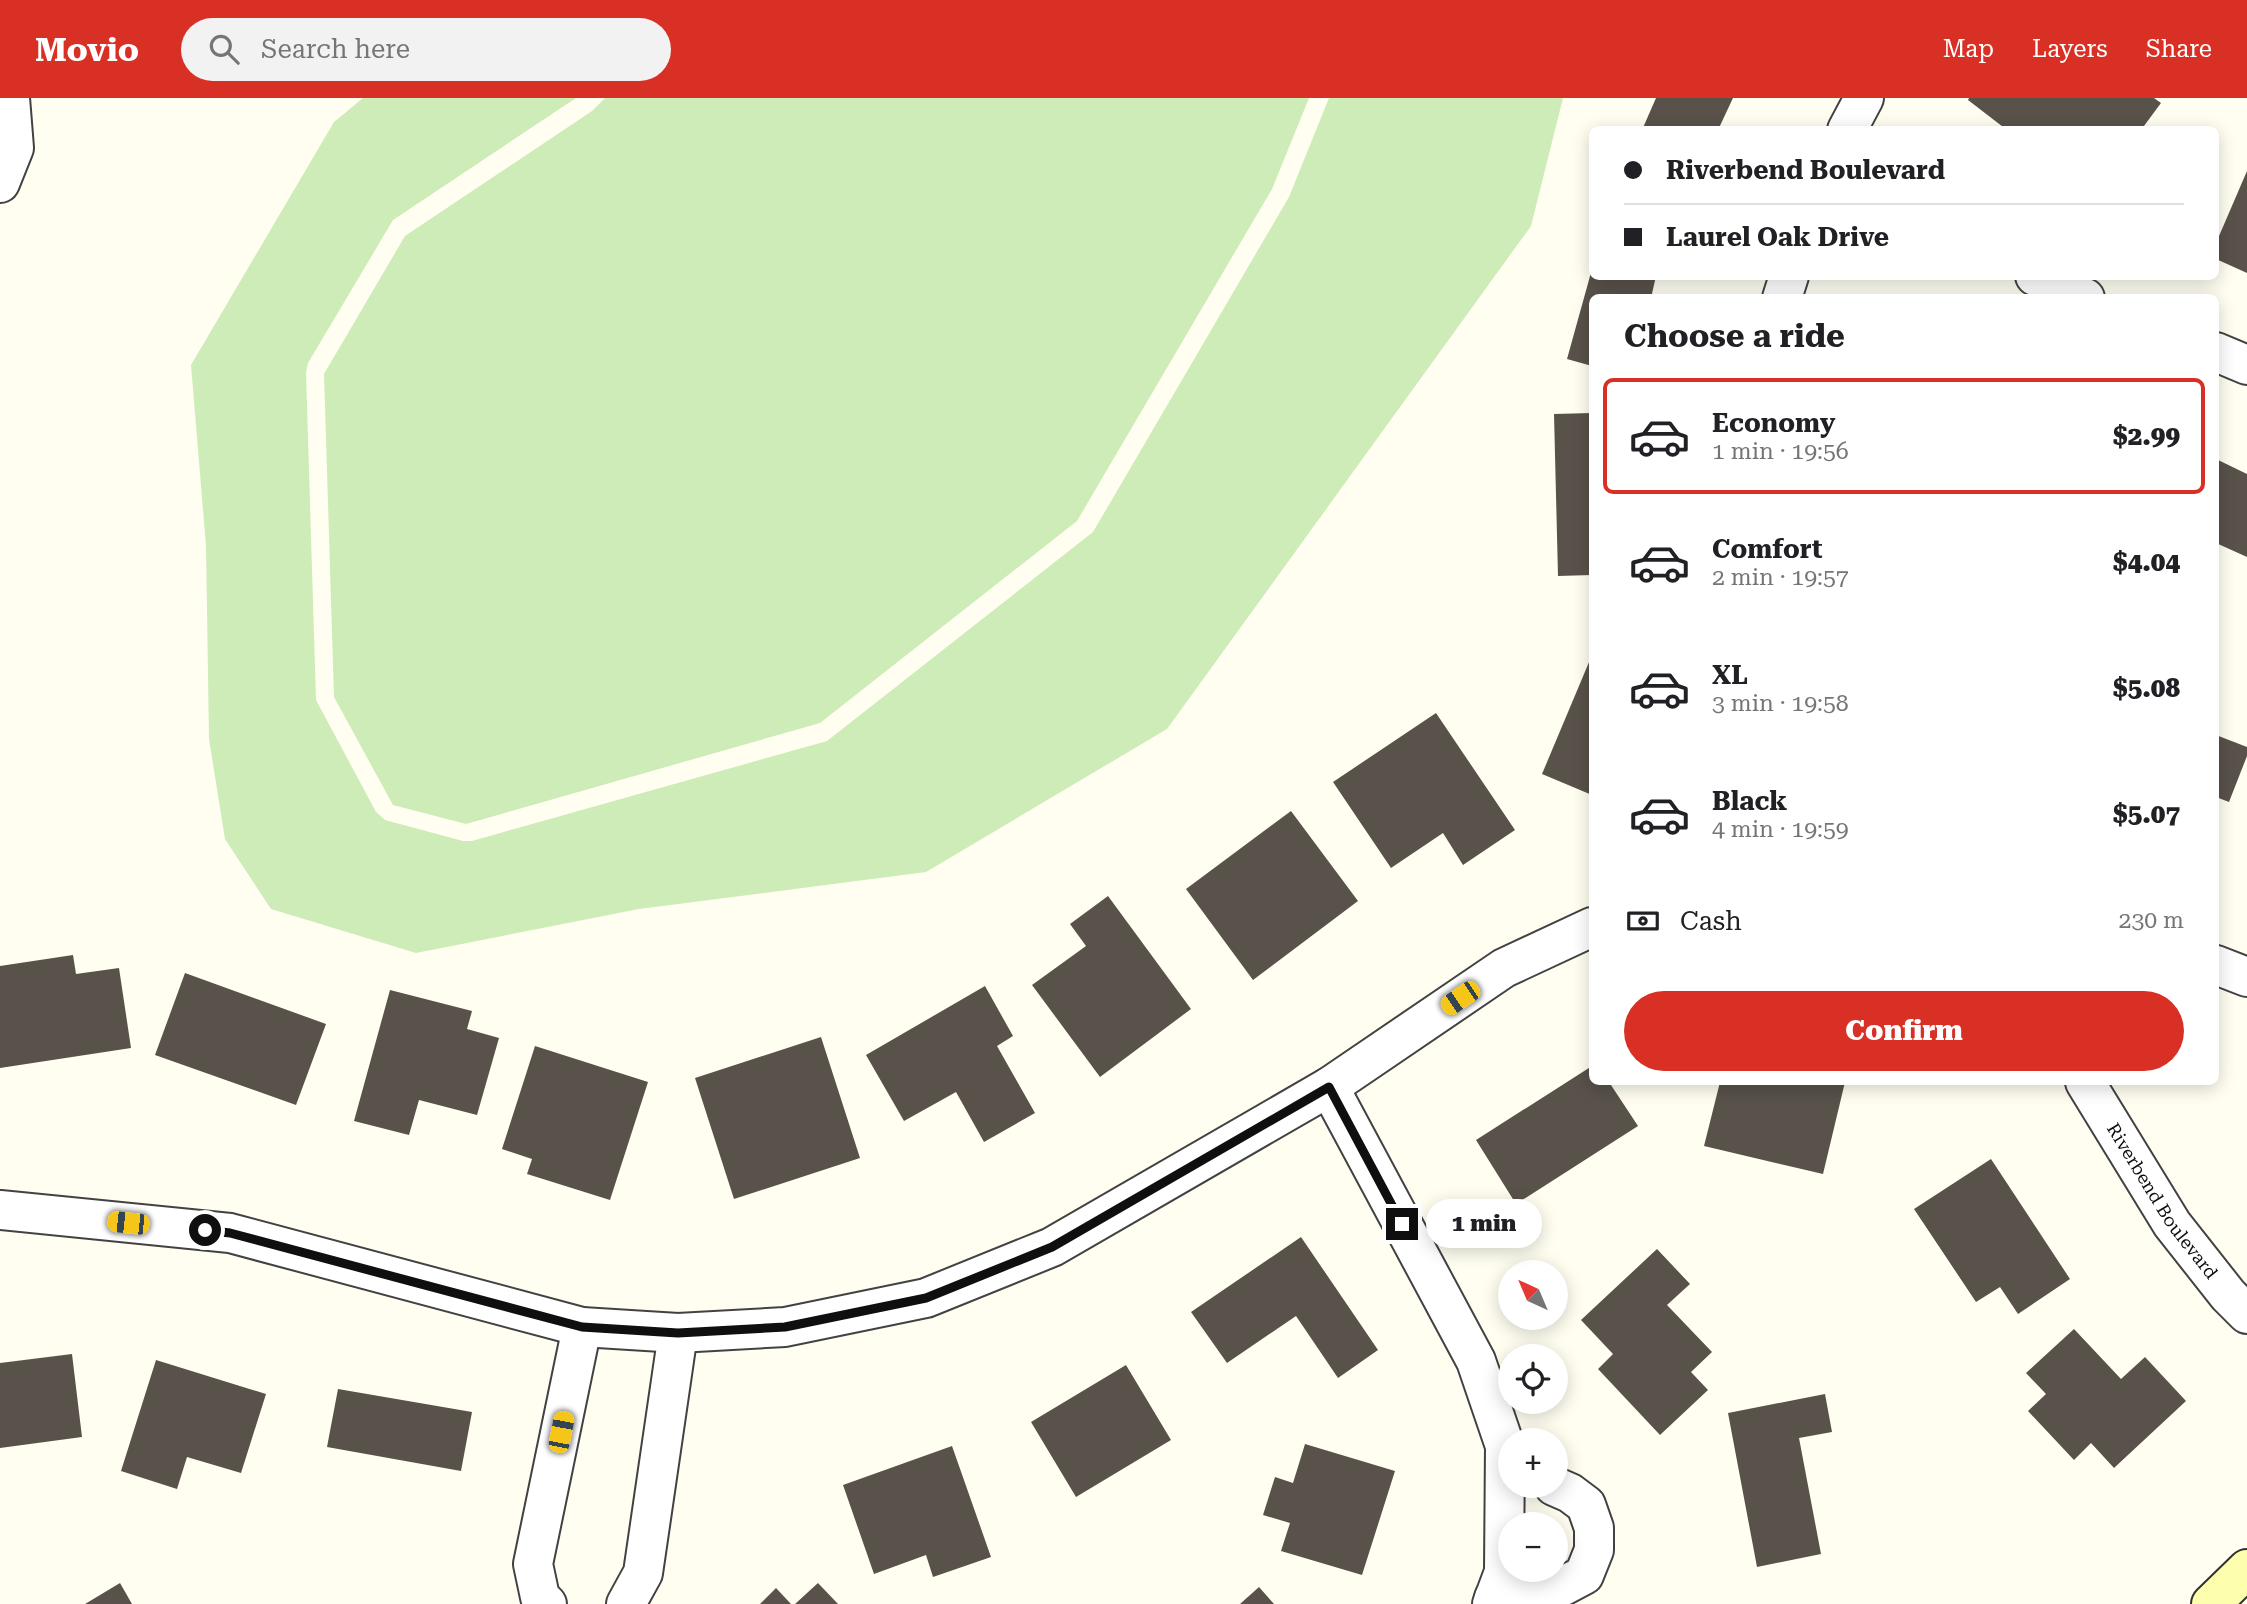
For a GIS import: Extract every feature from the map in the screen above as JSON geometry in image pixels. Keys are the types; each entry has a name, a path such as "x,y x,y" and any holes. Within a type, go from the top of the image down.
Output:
{"main road":[{"path":"2211,1604 2247,1569"}],"street":[{"path":"0,183 14,148 10,98"},
{"path":"1849,126 1864,98"},
{"path":"2044,280 2076,294"},
{"path":"2219,353 2247,365"},
{"path":"0,1210 230,1233 582,1327 678,1333 785,1327 926,1298 1052,1247 1329,1087 1504,968 1589,927"},
{"path":"2219,966 2247,977"},
{"name":"Riverbend Boulevard","path":"2087,1085 2172,1224 2228,1295 2247,1314"},
{"path":"1329,1087 1476,1361 1499,1428"},
{"path":"547,1604 540,1597 534,1564 582,1327"},
{"path":"626,1604 643,1573 678,1333"},
{"path":"1506,1498 1504,1572 1493,1601 1548,1594 1584,1575 1594,1550 1594,1528 1586,1505 1568,1492"}],"green space":[{"path":"363,98 576,98 393,220 308,363 306,373 316,700 376,812 385,820 463,841 472,841 827,741 1093,532 1289,197 1329,98 1563,98 1531,226 1167,729 926,872 639,909 416,953 271,909 225,839 209,739 206,546 191,365 334,122"},
{"path":"605,98 1309,98 1272,189 1077,521 820,723 466,824 393,805 334,697 324,374 405,236 592,111"}],"building":[{"path":"1656,98 1733,98 1720,126 1644,126"},
{"path":"2154,98 2161,103 2144,126 2002,126 1968,100"},
{"path":"2247,171 2247,273 2219,260 2219,236"},
{"path":"1589,280 1655,280 1652,294 1589,294 1589,365 1567,359"},
{"path":"1589,413 1589,575 1558,576 1554,414"},
{"path":"2219,460 2247,474 2247,557 2219,544"},
{"path":"1589,662 1589,794 1542,774"},
{"path":"1436,713 1515,830 1463,865 1443,833 1391,868 1333,782"},
{"path":"2219,736 2247,747 2247,756 2229,802 2219,798"},
{"path":"1291,811 1358,901 1253,980 1186,889"},
{"path":"1108,896 1191,1009 1100,1077 1032,985 1086,946 1070,924"},
{"path":"73,955 76,974 119,968 131,1048 0,1068 0,966"},
{"path":"185,973 326,1024 296,1105 155,1055"},
{"path":"985,986 1013,1036 997,1046 1035,1113 984,1142 956,1092 904,1121 866,1055"},
{"path":"390,990 472,1011 467,1029 499,1038 477,1115 419,1100 409,1135 354,1121"},
{"path":"821,1037 860,1158 734,1199 695,1078"},
{"path":"535,1046 648,1082 610,1200 527,1174 532,1159 502,1149"},
{"path":"1589,1068 1589,1085 1611,1085 1638,1126 1516,1204 1476,1140"},
{"path":"1719,1085 1844,1085 1823,1174 1704,1146"},
{"path":"1991,1159 2070,1279 2018,1314 2000,1287 1976,1302 1914,1209"},
{"path":"1301,1237 1378,1350 1338,1378 1296,1316 1227,1363 1191,1312"},
{"path":"1657,1249 1690,1284 1667,1305 1712,1352 1691,1372 1708,1390 1660,1435 1598,1369 1613,1354 1581,1320"},
{"path":"2074,1329 2121,1379 2145,1357 2186,1401 2114,1468 2091,1443 2074,1460 2028,1411 2046,1394 2026,1373"},
{"path":"72,1354 82,1437 0,1448 0,1363"},
{"path":"156,1360 266,1394 241,1473 187,1457 177,1489 121,1471"},
{"path":"1126,1365 1171,1440 1076,1497 1031,1422"},
{"path":"338,1389 472,1412 461,1471 327,1447"},
{"path":"1825,1394 1832,1432 1799,1438 1821,1554 1757,1567 1728,1413"},
{"path":"1305,1444 1395,1471 1362,1575 1281,1551 1290,1523 1263,1515 1275,1477 1293,1483"},
{"path":"952,1446 991,1557 933,1577 926,1555 874,1574 843,1485"},
{"path":"120,1583 132,1604 85,1604"},
{"path":"818,1583 838,1604 795,1604"},
{"path":"1259,1587 1274,1604 1240,1604"},
{"path":"776,1588 791,1604 760,1604"}],"route":[{"path":"205,1230 230,1233 582,1327 678,1333 785,1327 926,1298 1052,1247 1329,1087 1402,1224"}]}
